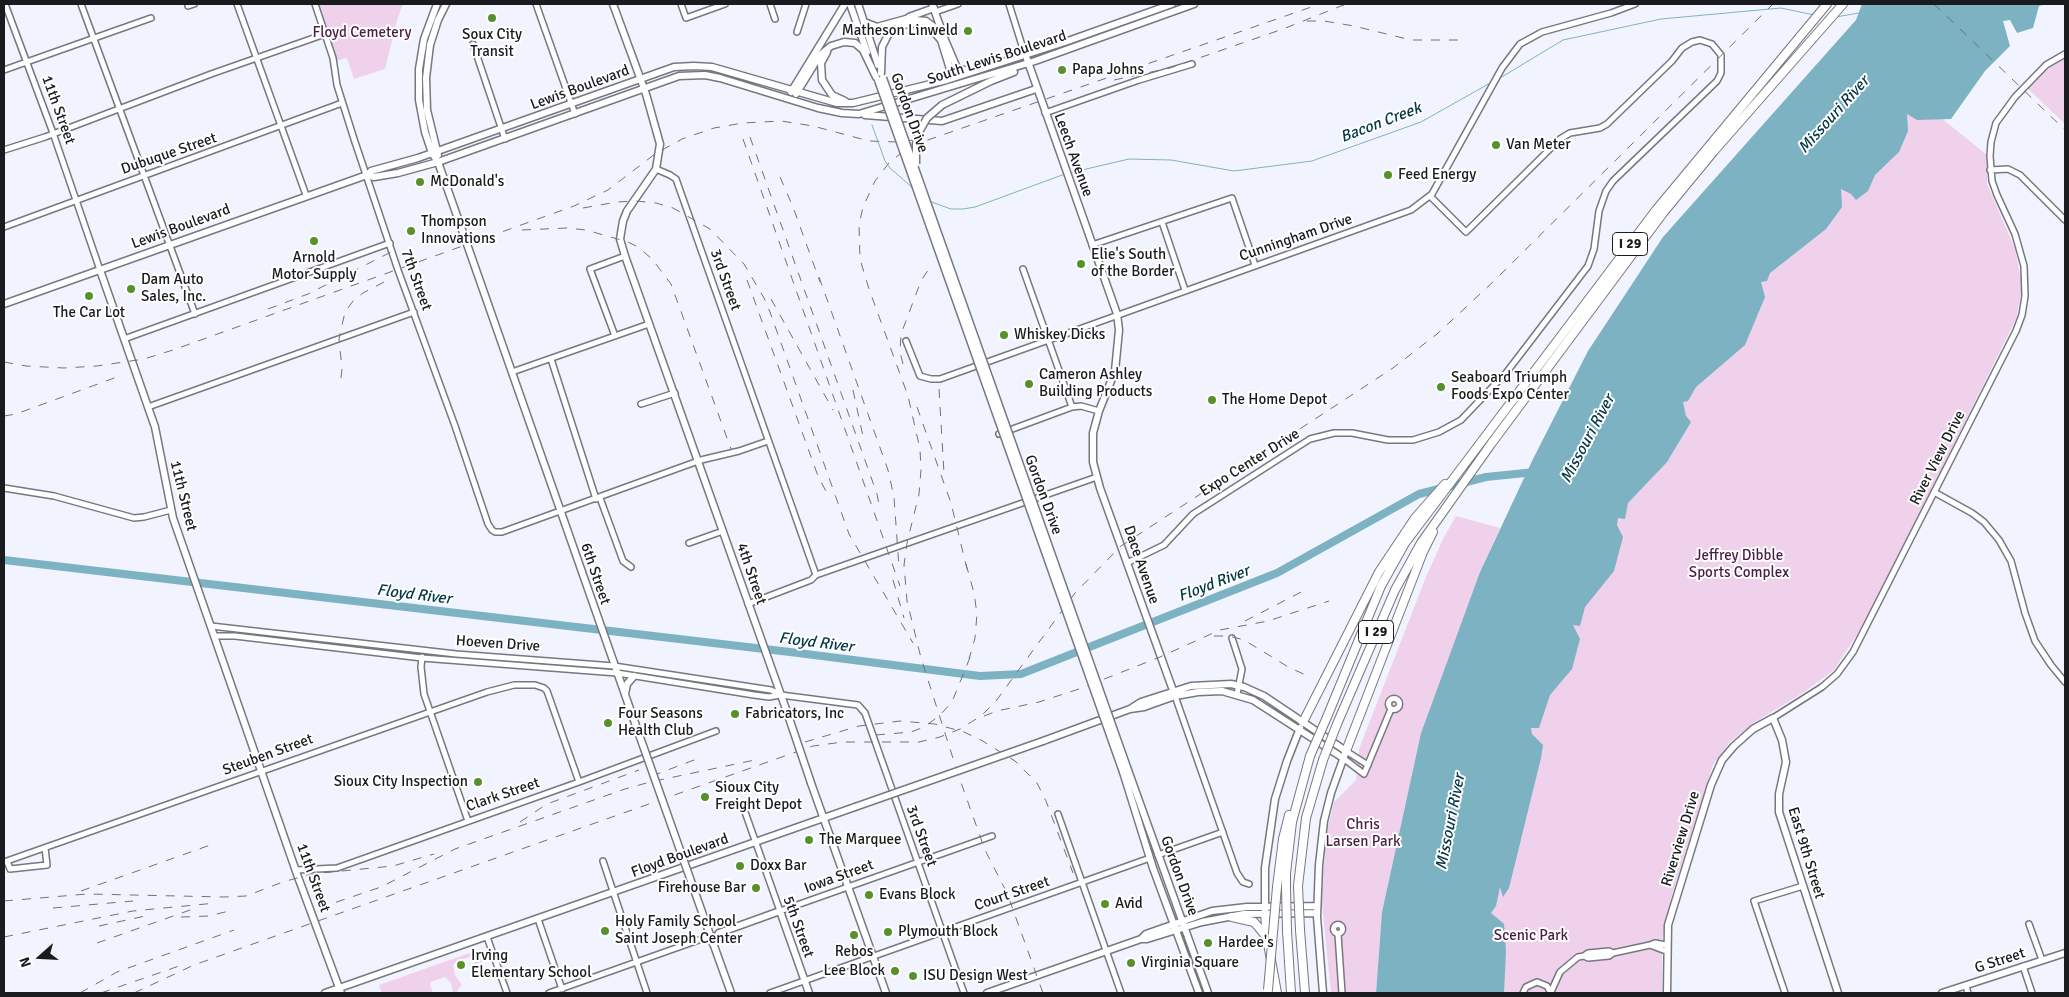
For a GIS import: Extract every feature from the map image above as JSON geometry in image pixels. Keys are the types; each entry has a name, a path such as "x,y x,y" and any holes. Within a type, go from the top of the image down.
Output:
{"highway":[{"name":"I 29","path":"1291,993 1286,888 1289,842 1299,796 1310,756 1401,542 1442,486 1456,476 1656,210 1828,4"},
{"name":"I 29","path":"1305,993 1298,886 1301,844 1306,818 1323,760 1337,724 1395,590 1458,490 1663,214 1714,151 1843,4"},
{"path":"1303,722 1367,593 1401,542"},
{"path":"1344,755 1424,543"},
{"path":"1268,992 1283,839 1291,809 1299,796"},
{"path":"1264,910 1277,993"},
{"path":"1232,917 1254,922 1267,938"}],"main road":[{"path":"435,152 421,117 418,78 424,39 437,4"},
{"path":"435,152 428,110 426,78 430,45 438,20 446,4"},
{"path":"613,4 644,88 660,144 656,169"},
{"path":"790,99 845,4"},
{"name":"Gordon Drive","path":"850,4 923,190 1126,771 1150,858 1199,993"},
{"name":"Gordon Drive","path":"858,4 879,77 1207,993"},
{"name":"South Lewis Boulevard","path":"806,94 836,103 853,103 950,79 1172,4"},
{"name":"South Lewis Boulevard","path":"805,103 835,112 859,114 1028,63 1194,4"},
{"path":"864,22 876,28 934,8 957,68 966,71 980,69"},
{"path":"906,19 926,21 942,33"},
{"path":"879,77 882,47 889,33 907,23 919,23 932,30 941,40 950,69 952,87"},
{"path":"794,91 820,55 831,46 844,42 859,46 879,77"},
{"path":"831,46 821,63 822,80 832,95 838,100 853,103"},
{"name":"Leech Avenue","path":"1025,55 1117,314 1119,330 1115,370 1099,411"},
{"path":"923,190 916,160 917,138 927,118 942,105 991,81 1022,69 1028,63"},
{"name":"Lewis Boulevard","path":"4,304 306,195 367,175 371,171 435,152 674,68 712,67 806,94"},
{"path":"950,79 957,68"},
{"name":"Lewis Boulevard","path":"367,175 374,177 398,173 438,162 679,76 705,75 720,78 805,103"},
{"path":"859,114 942,121 1036,89"},
{"name":"6th Street","path":"435,152 614,666 731,993"},
{"name":"4th Street","path":"656,169 627,210 620,239 624,256 675,393 886,993"},
{"name":"11th Street","path":"100,270 148,406 159,446 171,510 340,991"},
{"name":"Dace Avenue","path":"1099,411 1093,433 1092,448 1096,477 1174,694"},
{"path":"625,696 626,684 634,676"},
{"path":"1174,694 1209,684 1222,683 1239,686 1264,696 1303,722 1344,755"},
{"path":"1174,694 1211,690 1237,694 1264,706 1299,730 1344,755"},
{"name":"Floyd Boulevard","path":"325,993 340,991 755,842 1130,710 1144,707 1174,694"},
{"name":"East 9th Street","path":"1773,718 1782,740 1786,762 1779,794 1779,812 1838,993"},
{"name":"Riverview Drive","path":"1666,993 1668,925 1718,768 1734,746 1747,733 1773,718"},
{"path":"1264,910 1264,868 1275,799 1286,761 1303,722"},
{"path":"1323,993 1317,909 1319,866 1324,820 1344,755"},
{"path":"1177,906 1186,914 1200,914 1226,909 1317,909"},
{"path":"986,993 1141,939 1146,934 1183,924 1264,910"},
{"name":"Iowa Street","path":"720,932 780,911"},
{"name":"5th Street","path":"780,911 809,993"},
{"path":"1183,924 1200,914"},
{"path":"709,932 720,932"},
{"path":"713,944 720,932"},
{"name":"G Street","path":"1942,993 2065,953"}],"street":[{"name":"11th Street","path":"5,4 53,133 100,270"},
{"path":"81,4 195,314"},
{"path":"188,6 194,4"},
{"path":"237,4 306,195"},
{"name":"7th Street","path":"315,4 333,58 342,103 488,524 495,532 502,532 560,511"},
{"path":"536,4 575,114"},
{"path":"681,4 686,18 725,4"},
{"path":"770,4 775,19"},
{"path":"797,32 806,4"},
{"path":"934,8 958,4"},
{"name":"Leech Avenue","path":"1009,4 1025,55"},
{"name":"Cunningham Drive","path":"906,341 920,376 940,379 1411,210 1430,196 1512,54 1528,39 1542,32 1611,14 1635,4"},
{"path":"4,70 151,18"},
{"path":"4,150 325,34"},
{"name":"Expo Center Drive","path":"1127,563 1164,545 1193,514 1310,440 1334,433 1352,433 1388,440 1413,440 1439,432 1461,420 1506,373 1588,266 1594,249 1602,200 1614,180 1718,79 1722,67 1721,56 1716,48 1700,40 1682,48 1672,61 1607,124 1600,128 1570,133 1557,141 1466,232 1430,196"},
{"path":"473,44 504,138"},
{"name":"River View Drive","path":"1773,718 1814,693 1837,674 1853,652 2016,331 2022,315 2025,296 2024,266 2015,234 1994,188 1990,170 1991,142 1996,123 2030,79 2046,65 2065,54"},
{"path":"1045,113 1139,80 1192,64"},
{"name":"Dubuque Street","path":"4,227 144,174 201,156 342,103"},
{"name":"3rd Street","path":"656,169 670,174 676,179 816,575"},
{"path":"1990,170 2008,169 2020,175 2065,220"},
{"path":"1092,245 1232,198 1255,265"},
{"path":"1162,222 1185,290"},
{"path":"124,338 390,243"},
{"path":"615,336 590,269 624,256"},
{"path":"1023,268 1072,408"},
{"path":"148,406 414,312"},
{"path":"512,372 649,324"},
{"path":"551,359 598,498 622,562 631,567"},
{"path":"641,404 675,393"},
{"path":"999,434 1072,408 1081,406 1099,411"},
{"path":"560,511 699,461 739,451 768,441"},
{"path":"748,604 811,580 816,575 1096,477"},
{"path":"4,488 54,496 134,518 171,510"},
{"path":"1934,492 1972,514 1987,526 1999,540 2011,561 2025,613 2035,641 2050,665 2065,682"},
{"path":"689,543 723,531"},
{"name":"Hoeven Drive","path":"211,626 423,650 614,666 770,690 781,695"},
{"name":"Hoeven Drive","path":"215,636 235,636 422,658 617,673 754,696 768,697 781,695 842,702"},
{"path":"1232,638 1242,669 1237,694"},
{"path":"423,650 421,681 429,712 468,821"},
{"name":"Steuben Street","path":"5,862 261,770 505,686 524,684 544,688 549,696 579,782"},
{"name":"Dace Avenue","path":"1174,694 1237,873 1243,882 1249,884"},
{"name":"3rd Street","path":"842,702 858,705 864,713 964,993"},
{"path":"1344,755 1364,774 1391,708"},
{"name":"Clark Street","path":"296,870 337,868 716,731"},
{"path":"1344,755 1368,765"},
{"name":"5th Street","path":"745,812 780,911"},
{"path":"1058,814 1121,993"},
{"path":"1158,855 1223,832"},
{"name":"Iowa Street","path":"780,911 992,836"},
{"path":"5,862 10,869 47,865 46,848"},
{"name":"Court Street","path":"770,993 1093,880 1150,858"},
{"path":"603,861 647,993"},
{"path":"1785,993 1754,901 1803,886"},
{"path":"538,919 562,989"},
{"path":"2029,924 2042,960"},
{"path":"549,993 637,962 709,932"},
{"path":"1338,934 1342,993"},
{"path":"487,937 507,993"},
{"path":"1523,993 1526,987 1537,982 1544,984 1551,992 1563,968 1578,957 1588,953 1609,951 1613,953 1650,946 1666,948"},
{"path":"2023,966 2032,993"},
{"path":"571,986 574,993"},
{"path":"1966,986 1968,993"}],"green space":[{"name":"Floyd Cemetery","path":"317,4 403,4 397,20 385,69 354,79 347,58 336,61"},
{"path":"2065,58 2065,124 2026,87 2039,75"},
{"name":"Jeffrey Dibble Sports Complex","path":"1914,96 1987,155 1987,184 2015,249 2022,285 2017,317 1899,555 1858,633 1834,670 1803,693 1755,722 1730,742 1713,765 1671,898 1662,942 1662,993 1473,993 1524,741 1593,544 1715,334"},
{"name":"Chris Larsen Park","path":"1456,516 1500,528 1480,572 1421,733 1382,912 1376,993 1331,993 1321,894 1327,832 1334,802 1356,780 1359,749 1426,577 1444,537"},
{"path":"478,950 482,962 475,964 473,958 470,957 459,960 453,965 455,975 462,985 458,991 453,993 451,983 445,977 431,982 430,985 433,993 382,993 379,985"}],"water":[{"name":"Missouri River","path":"1862,4 2046,4 2039,6 2033,28 2017,33 2010,20 2003,21 2010,46 1985,71 1951,119 1917,120 1907,114 1908,131 1899,152 1875,175 1868,191 1856,200 1851,194 1841,189 1842,207 1826,229 1770,273 1767,281 1761,282 1765,297 1745,345 1696,387 1688,401 1683,402 1686,416 1691,422 1667,462 1628,503 1625,519 1618,518 1617,525 1623,537 1614,571 1585,607 1580,626 1573,625 1580,639 1572,669 1550,695 1539,728 1531,728 1532,734 1543,745 1541,758 1509,888 1503,897 1500,887 1496,906 1491,913 1504,924 1506,951 1504,993 1376,993 1382,912 1421,733 1480,572 1533,459 1588,351 1663,237 1856,20"}],"waterway":[{"name":"Bacon Creek","path":"1500,78 1563,40 1661,19 1781,8 1814,15"},
{"name":"Bacon Creek","path":"1836,17 1859,13"},
{"name":"Bacon Creek","path":"1069,173 1129,159 1171,160 1234,171 1312,161 1421,122 1492,82"},
{"name":"Bacon Creek","path":"872,125 885,161 890,168 914,189"},
{"name":"Bacon Creek","path":"929,201 951,209 975,207 1065,174"},
{"name":"Floyd River","path":"4,560 980,676 1021,674 1277,573 1419,494 1486,477 1535,472"}],"railway":[{"path":"1043,993 1007,893 985,850 959,777 921,658 907,601 904,565 907,543 919,494 920,449 908,396 860,259 859,225 863,207 875,181 889,163 900,154 925,141 1320,4"},
{"path":"1114,80 1170,68 1283,29 1346,4"},
{"path":"134,993 194,965 813,746 843,742 919,742 940,737 960,729 981,716 996,701 1075,593 1121,546 1393,368 1437,334 1494,281 1773,4"},
{"path":"1934,4 2065,130"},
{"path":"1307,21 1324,21 1354,26 1411,40 1460,40"},
{"path":"4,362 26,366 64,368 97,366 144,359 173,350 574,206 608,190 655,154 682,139 714,128 743,123 781,121 813,126 869,141 898,142 921,139"},
{"path":"750,137 877,494 880,510"},
{"path":"743,139 900,586"},
{"path":"780,177 820,282"},
{"path":"583,208 636,201 656,203 673,208 710,229 744,264 770,312 849,534 913,643"},
{"path":"522,230 567,228 586,230 628,242 638,247 652,259 671,284 731,449"},
{"path":"268,309 308,294 397,249"},
{"path":"903,364 900,352 901,334 921,281 932,264"},
{"path":"819,277 888,470 894,497 899,567"},
{"path":"747,280 818,476 828,495"},
{"path":"341,378 339,339 345,312 353,301 363,293 386,281"},
{"path":"771,299 833,410"},
{"path":"4,416 16,414 117,377"},
{"path":"939,389 944,473"},
{"path":"853,390 864,441"},
{"path":"917,407 951,503 967,569"},
{"path":"966,564 974,593 977,614 975,638 969,659"},
{"path":"893,580 904,618"},
{"path":"1245,621 1309,588"},
{"path":"984,716 997,711 1039,702 1079,689 1160,657 1220,630 1268,621 1329,601"},
{"path":"1214,636 1229,636 1244,640 1290,668 1306,675"},
{"path":"876,735 911,732 924,727 939,716 952,702 971,655"},
{"path":"805,742 859,726 900,721 935,724 964,732 981,740 1015,761 1037,783 1046,801 1073,873"},
{"path":"652,776 694,760"},
{"path":"319,908 381,887 455,849 625,789 755,760"},
{"path":"520,822 547,804 639,770"},
{"path":"81,891 216,843"},
{"path":"4,901 87,894 246,896 311,874 393,866 434,854"},
{"path":"53,908 133,901"},
{"path":"4,937 133,911 216,903"},
{"path":"97,943 193,909"},
{"path":"181,917 209,916 229,911"},
{"path":"99,926 150,915"},
{"path":"80,993 117,972 234,930"},
{"path":"101,993 182,965"}],"place":[{"name":"Soux City Transit","path":"492,18"},
{"name":"Matheson Linweld","path":"968,31"},
{"name":"Papa Johns","path":"1062,70"},
{"name":"Van Meter","path":"1496,145"},
{"name":"Feed Energy","path":"1388,175"},
{"name":"McDonald's","path":"420,182"},
{"name":"Thompson Innovations","path":"411,231"},
{"name":"Arnold Motor Supply","path":"314,241"},
{"name":"Elie's South of the Border","path":"1081,264"},
{"name":"Dam Auto Sales, Inc.","path":"131,289"},
{"name":"The Car Lot","path":"89,296"},
{"name":"Whiskey Dicks","path":"1004,335"},
{"name":"Cameron Ashley Building Products","path":"1029,384"},
{"name":"Seaboard Triumph Foods Expo Center","path":"1441,387"},
{"name":"The Home Depot","path":"1212,400"},
{"name":"Fabricators, Inc","path":"735,714"},
{"name":"Four Seasons Health Club","path":"608,723"},
{"name":"Sioux City Inspection","path":"478,782"},
{"name":"Sioux City Freight Depot","path":"705,797"},
{"name":"The Marquee","path":"809,840"},
{"name":"Doxx Bar","path":"740,866"},
{"name":"Firehouse Bar","path":"756,888"},
{"name":"Evans Block","path":"869,895"},
{"name":"Avid","path":"1105,904"},
{"name":"Holy Family School Saint Joseph Center","path":"605,931"},
{"name":"Plymouth Block","path":"888,932"},
{"name":"Rebos","path":"854,935"},
{"name":"Hardee's","path":"1208,943"},
{"name":"Virginia Square","path":"1131,963"},
{"name":"Irving Elementary School","path":"461,965"},
{"name":"Lee Block","path":"895,971"},
{"name":"ISU Design West","path":"913,976"}],"park label":[{"name":"Scenic Park","path":"1531,936"}]}
